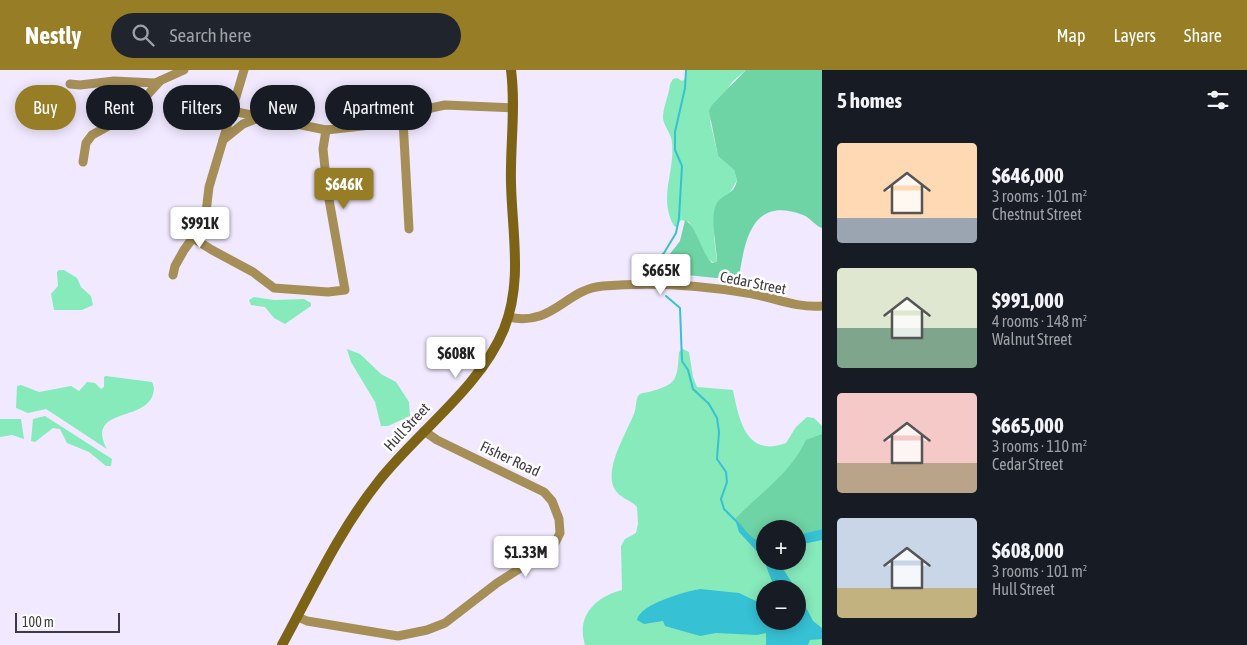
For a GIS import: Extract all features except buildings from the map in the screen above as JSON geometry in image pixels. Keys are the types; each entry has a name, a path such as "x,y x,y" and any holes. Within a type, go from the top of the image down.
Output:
{"main road":[{"name":"Hull Street","path":"282,645 360,506 382,477 485,364 499,340 508,317 516,270 511,184 512,70"}],"street":[{"path":"83,162 86,143 92,135 134,111 160,81 184,70"},
{"path":"240,85 244,70"},
{"path":"70,84 80,85 114,81 160,81"},
{"path":"432,108 445,105 513,108"},
{"path":"222,141 243,124 250,121"},
{"path":"173,275 175,266 205,221 208,191 226,130"},
{"path":"194,238 253,272 274,288 318,292 345,290 327,188 323,149 326,130"},
{"path":"405,130 410,229"},
{"name":"Cedar Street","path":"508,317 521,320 536,318 589,289 611,286 678,286 748,293 796,305 822,306"},
{"name":"Fisher Road","path":"298,617 306,621 387,635 406,635 427,630 453,618 488,589 540,557 555,543 560,533 559,518 552,501 544,492 437,440 424,431"}],"green space":[{"path":"685,70 746,70 732,82 710,121 718,156 734,170 737,180 728,196 720,199 714,237 717,262 714,263 706,257 689,222 681,220 676,227 674,226 667,205 672,143 663,114 670,84 673,79 677,78 682,81 685,79"},
{"path":"746,70 822,70 822,228 803,215 786,211 773,211 762,216 754,224 744,248 739,277 736,280 667,273 666,259 680,241 685,220 693,228 708,258 712,263 717,262 713,223 715,209 719,200 731,192 737,180 734,170 718,156 709,111 712,105"},
{"path":"64,270 77,278 81,287 91,296 93,305 82,310 54,310 51,294 58,286 57,272"},
{"path":"254,297 274,300 304,299 311,303 311,306 285,324 274,318 265,307 251,305 249,300"},
{"path":"347,349 360,354 381,374 396,382 409,402 410,416 388,426 381,426 375,402 351,362"},
{"path":"683,349 689,352 693,377 697,387 733,390 742,424 753,441 762,445 772,446 786,443 796,427 807,417 814,418 822,426 822,645 585,645 583,625 590,609 604,597 622,590 621,546 625,539 636,533 638,524 637,507 614,488 612,470 614,460 635,411 638,396 670,383 674,380 679,352"},
{"path":"104,377 152,382 154,386 152,397 146,404 137,410 109,421 104,427 102,436 107,449 46,409 28,413 16,408 17,386 21,385 39,392 71,386 79,391 87,382 95,383 101,389 104,387"},
{"path":"45,416 112,459 111,466 106,466 89,452 67,443 60,429 53,428 35,442 31,441 33,419"},
{"path":"0,419 21,419 24,439 12,435 0,437"},
{"path":"822,434 822,529 806,533 806,520 756,520 756,541 748,535 735,519 792,463 806,440"}],"water":[{"path":"735,519 751,537 756,539 756,550 739,532"},
{"path":"822,529 822,540 806,543 806,533"},
{"path":"768,570 784,570 790,580 772,580"},
{"path":"700,589 739,593 756,601 756,630 806,630 806,607 813,621 822,628 822,639 810,640 808,645 766,645 766,633 757,635 716,633 700,636 665,626 663,621 644,624 637,620 640,614 654,604"}],"waterway":[{"path":"652,280 653,262 664,253 676,233 679,218 682,166 675,150 675,132 685,88 686,70"},
{"path":"666,296 680,308 682,361 688,370 693,389 709,404 717,418 719,432 717,459 726,472 727,482 721,499 724,509 736,521"}]}
